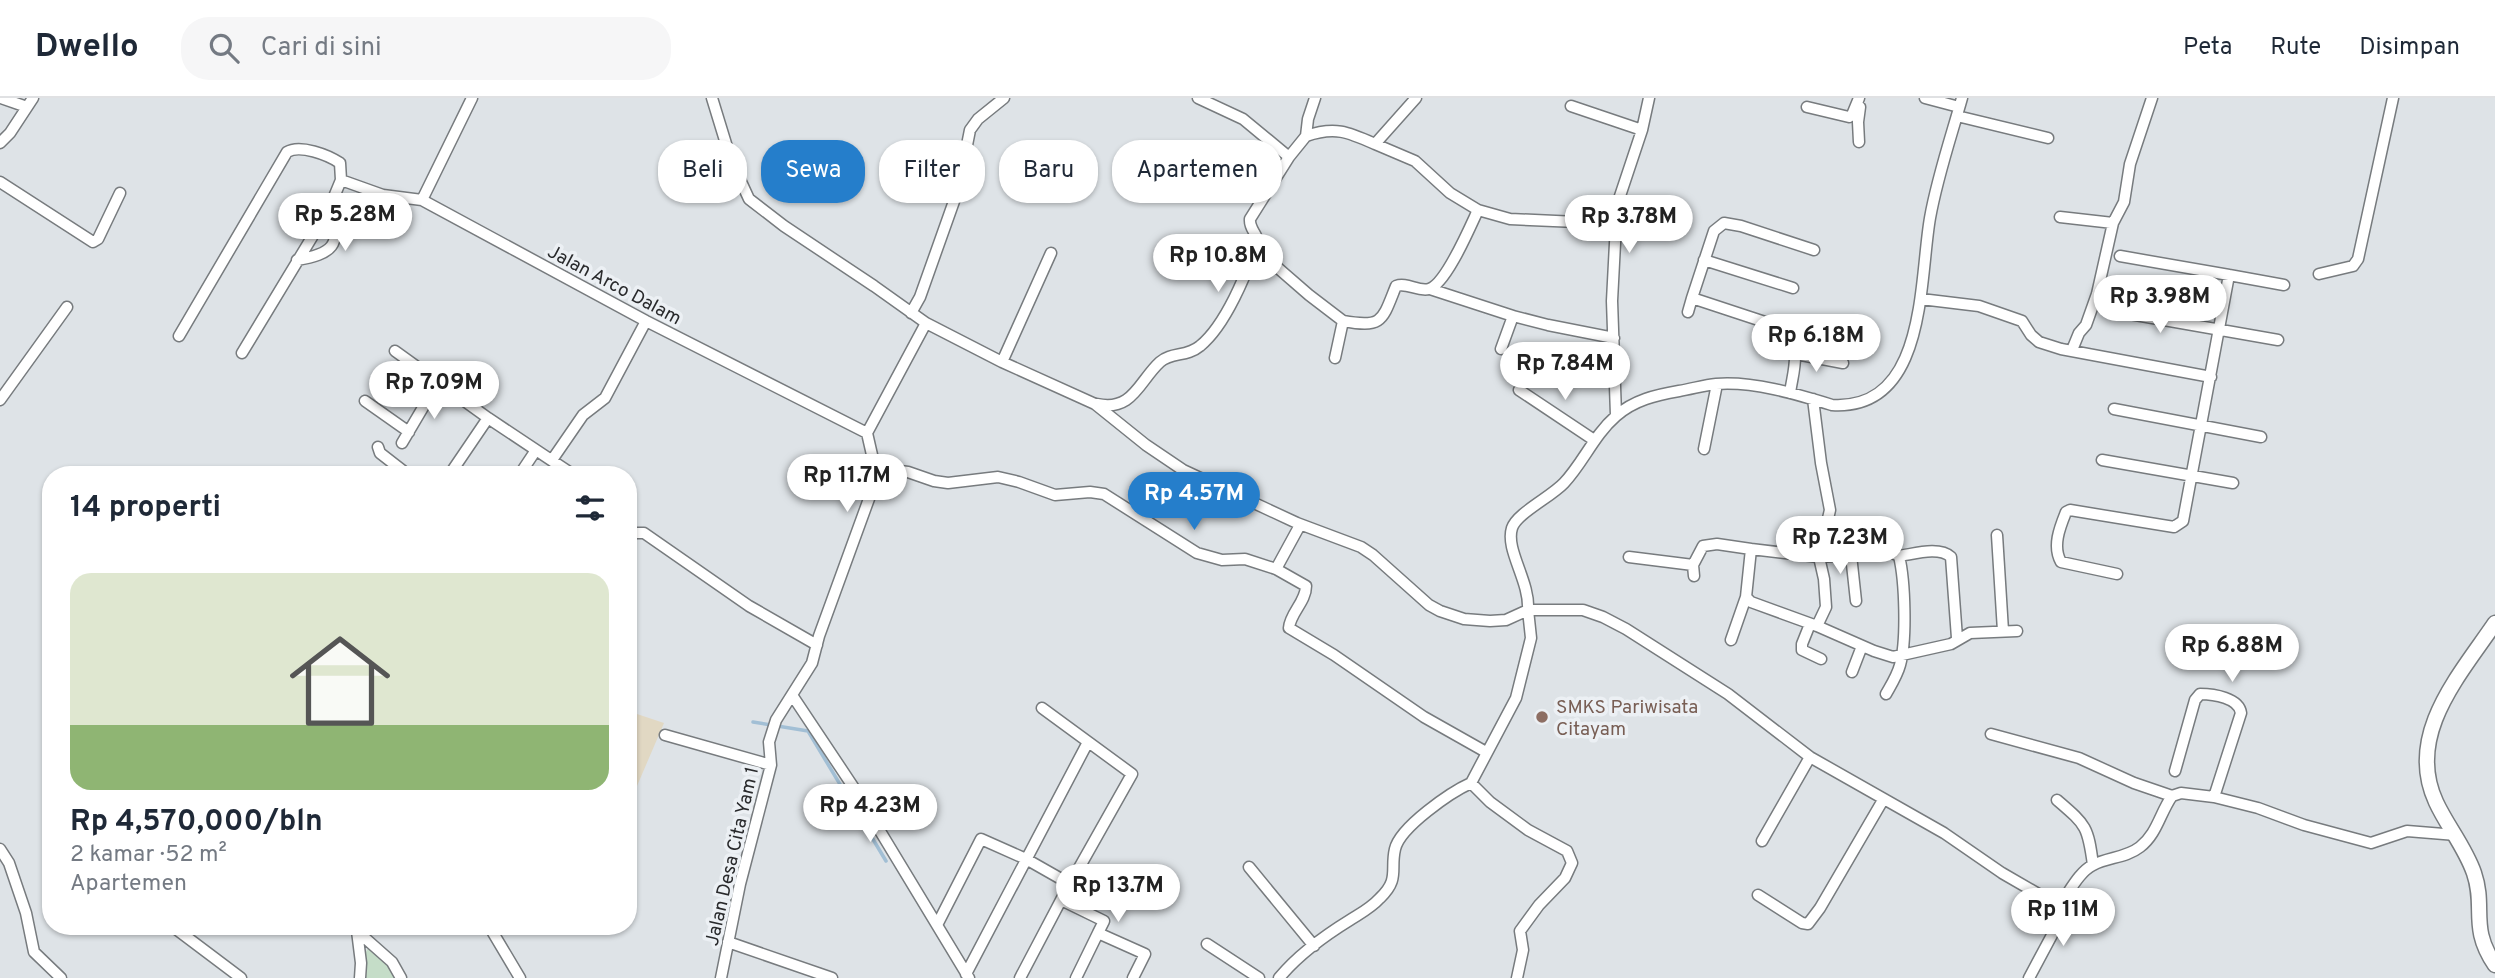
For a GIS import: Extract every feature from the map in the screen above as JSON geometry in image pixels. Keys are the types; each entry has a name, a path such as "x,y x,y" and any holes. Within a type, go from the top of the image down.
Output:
{"main road":[{"path":"2495,623 2445,699 2426,742 2427,770 2432,792 2476,879 2479,931 2485,950 2495,965"}],"street":[{"path":"0,142 10,133 30,103 1,98"},
{"path":"422,200 472,98"},
{"path":"712,98 732,160 749,199 918,318 1002,362 1095,404 1146,445 1183,470 1300,524 1361,547 1429,605 1451,616 1475,620 1506,620 1528,610 1574,609 1603,617 1728,694 1810,757 1938,829 2029,889 2061,903"},
{"path":"967,976 854,788 792,695 810,669 874,485 874,468 867,433 918,318 920,296 958,190 970,130 1004,98"},
{"path":"1198,98 1242,119 1289,157"},
{"path":"1095,404 1115,406 1123,403 1161,362 1169,356 1188,354 1206,341 1224,320 1256,249 1258,238 1251,229 1250,219 1289,157 1306,136 1315,98"},
{"path":"1375,144 1416,98"},
{"path":"1616,415 1612,301 1614,230 1617,205 1642,130 1649,98"},
{"path":"1807,107 1849,117 1861,98"},
{"path":"1859,142 1861,98"},
{"path":"1925,98 2048,138"},
{"path":"2072,350 2079,333 2086,326 2097,294 2113,223 2124,202 2130,164 2152,98"},
{"path":"2319,274 2353,266 2358,259 2393,98"},
{"path":"1571,106 1642,130"},
{"path":"1279,978 1299,957 1382,897 1395,876 1397,843 1420,817 1447,796 1471,783 1500,731 1519,688 1531,638 1525,581 1510,545 1511,530 1519,517 1562,486 1594,440 1616,415 1641,400 1717,384 1756,386 1844,405 1867,400 1887,388 1901,368 1921,299 1932,207 1959,107"},
{"path":"1306,136 1324,130 1341,131 1415,161 1450,193 1478,210 1510,219 1577,222 1614,230"},
{"path":"179,336 287,152 291,148 300,148 334,159 340,163 341,180 329,209 242,353"},
{"name":"Jalan Arco Dalam","path":"341,180 383,195 422,200 646,321 867,433"},
{"path":"0,182 93,242 98,239 120,193"},
{"path":"297,260 326,253 334,242 336,233 329,209"},
{"path":"1430,289 1450,265 1478,210"},
{"path":"2060,217 2113,223"},
{"path":"1688,312 1714,231 1724,223 1814,250"},
{"path":"1256,249 1308,295 1343,321 1367,325 1376,323 1396,286 1400,284 1430,289 1548,325 1614,338"},
{"path":"1002,362 1051,253"},
{"path":"2120,256 2284,285"},
{"path":"1704,260 1793,288"},
{"path":"2117,574 2061,562 2057,549 2060,528 2066,512 2078,511 2176,527 2183,521 2229,275"},
{"path":"1692,298 1777,326 1788,334 1796,354 1790,393"},
{"path":"1921,299 1979,306 2009,316 2024,323 2039,342 2061,349 2211,377"},
{"path":"0,400 66,307"},
{"path":"2107,310 2278,340"},
{"path":"1501,349 1513,316"},
{"path":"552,460 583,415 606,398 646,321"},
{"path":"1335,358 1343,321"},
{"path":"395,351 561,466"},
{"path":"1796,354 1843,363"},
{"path":"402,443 438,382"},
{"path":"1704,449 1717,384"},
{"path":"1519,390 1594,440"},
{"path":"1813,399 1830,510 1819,557 1825,579 1824,614 1802,644 1802,650 1821,659"},
{"path":"365,401 409,432"},
{"path":"2115,409 2261,438"},
{"path":"455,466 488,418"},
{"path":"378,447 380,453 397,466"},
{"path":"525,466 536,450"},
{"path":"2102,460 2233,483"},
{"path":"874,468 908,472 948,483 998,477 1055,495 1090,492 1104,494 1197,553 1222,560 1245,559 1276,569 1306,586 1306,595 1289,622 1289,628 1334,655 1424,717 1486,752"},
{"path":"1276,569 1300,524"},
{"path":"637,533 644,533 749,606 817,646"},
{"path":"1997,535 2003,631"},
{"path":"1629,557 1694,570 1699,551 1710,544 1819,557 1891,552 1899,556 1943,552 1951,557 1957,638"},
{"path":"1731,640 1746,597 1751,548"},
{"path":"1851,555 1856,601"},
{"path":"1885,694 1896,675 1902,654 1904,580 1899,556"},
{"path":"1746,597 1751,602 1894,657 1942,647 1970,633 2017,631"},
{"path":"1852,672 1861,646"},
{"path":"2175,771 2195,700 2200,694 2236,702 2241,707 2241,713 2214,797"},
{"name":"Jalan Desa Cita Yam 1","path":"721,978 771,765 769,742 776,719 792,695"},
{"path":"1020,978 1132,774 1042,708"},
{"path":"1991,734 2079,758 2134,783 2172,796 2181,793 2214,797 2371,844 2407,831 2456,835"},
{"path":"665,735 771,765"},
{"path":"967,976 1088,742"},
{"path":"1762,841 1810,757"},
{"path":"1471,783 1513,819 1567,851 1572,860 1571,870 1520,931 1523,955 1517,978"},
{"path":"2031,977 2052,935 2061,903 2072,886 2093,865 2139,848 2157,826 2172,796"},
{"path":"1758,895 1802,923 1808,924 1883,800"},
{"path":"2057,800 2083,823 2093,865"},
{"path":"937,925 981,839 1026,859 1070,884"},
{"path":"0,849 9,863 26,913 30,943 34,952 61,978"},
{"path":"1248,867 1314,946"},
{"path":"1061,901 1104,921 1076,978"},
{"path":"1098,933 1145,954 1137,977"},
{"path":"184,935 241,978"},
{"path":"357,935 360,978"},
{"path":"364,935 392,962 401,978"},
{"path":"494,935 520,978"},
{"path":"728,942 832,978"},
{"path":"1206,944 1259,978"}],"shaded area":[{"path":"637,714 664,723 637,786"}],"green space":[{"path":"368,948 386,960 398,978 366,978"}],"waterway":[{"path":"753,722 808,731 886,861"}],"place":[{"name":"SMKS Pariwisata Citayam","path":"1542,717"}]}
